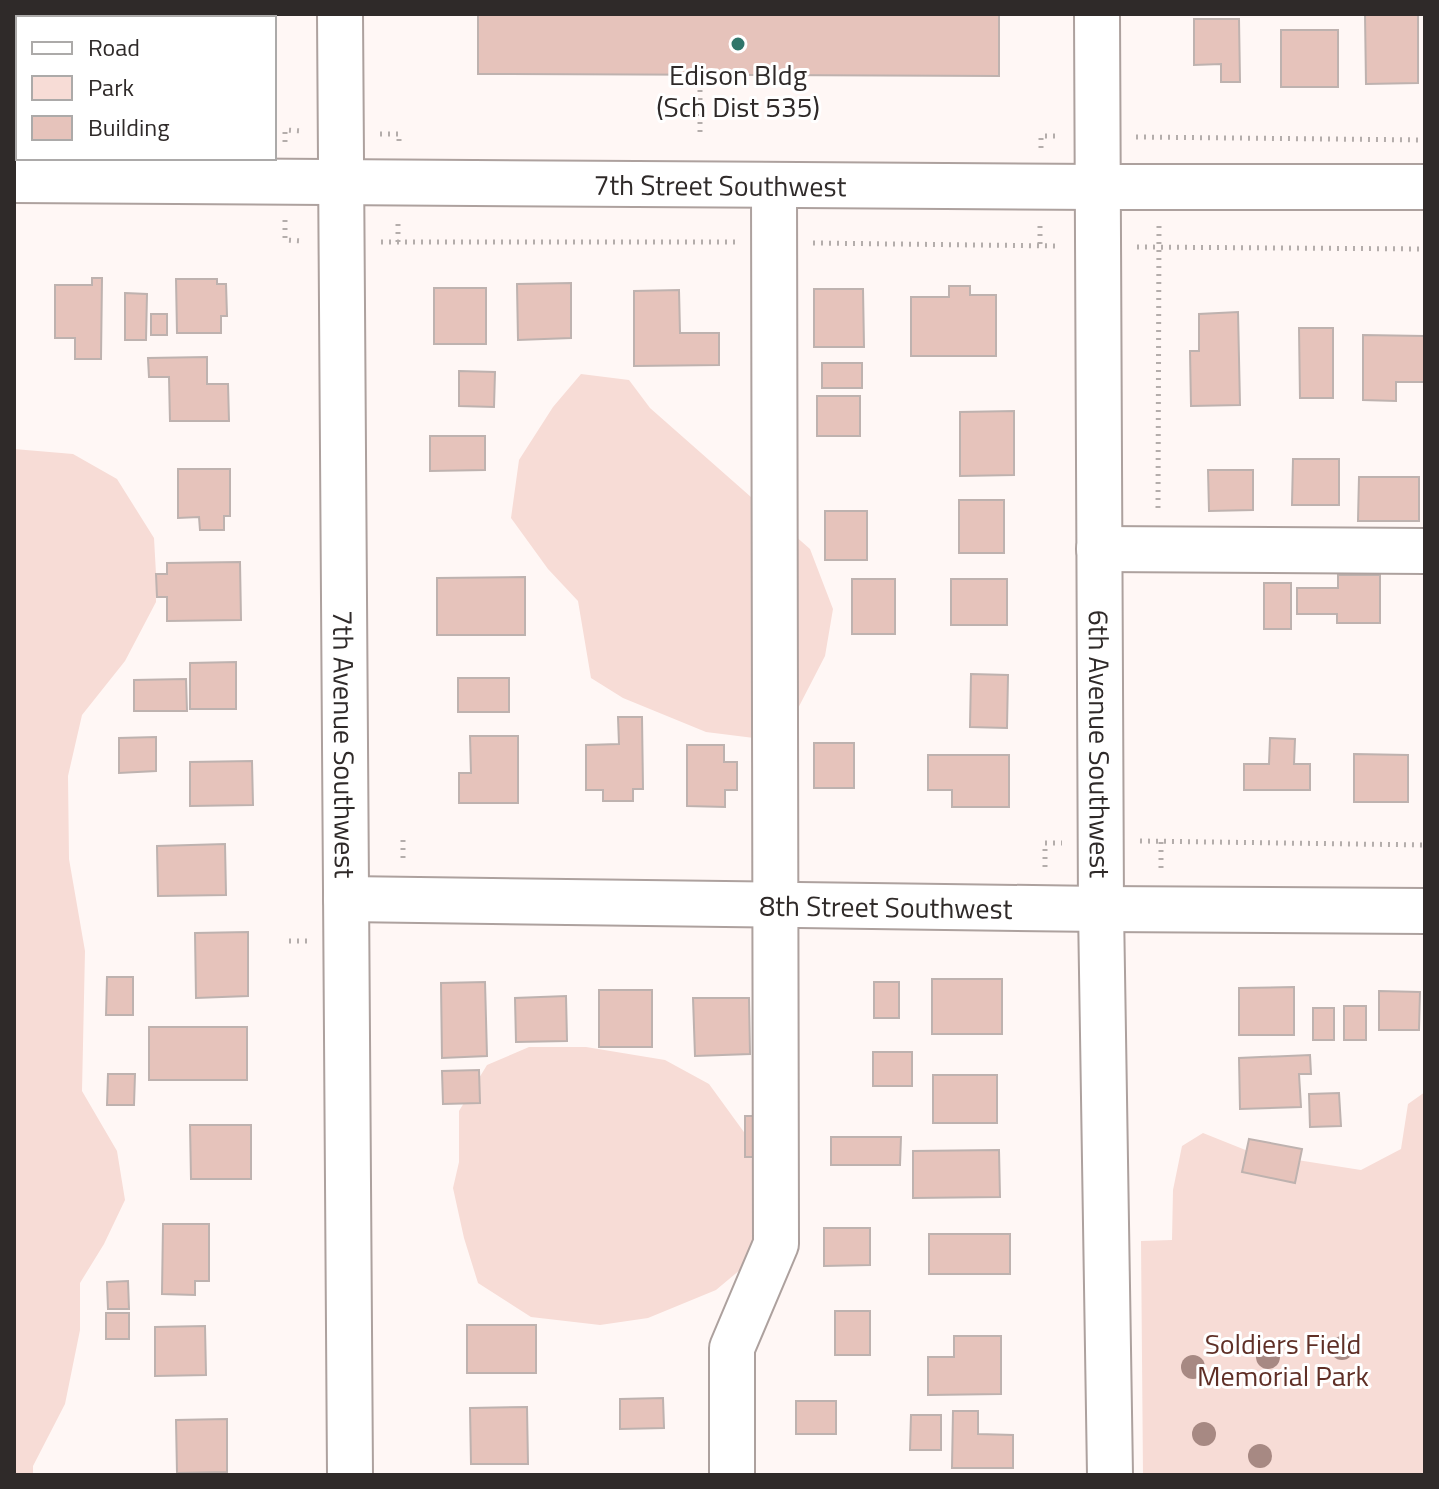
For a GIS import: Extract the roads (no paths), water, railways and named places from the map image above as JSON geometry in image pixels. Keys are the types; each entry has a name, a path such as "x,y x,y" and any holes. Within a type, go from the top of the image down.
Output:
{"street":[{"name":"7th Avenue Southwest","path":"340,14 350,1475"},
{"name":"6th Avenue Southwest","path":"1097,14 1101,909 1110,1475"},
{"name":"7th Street Southwest","path":"14,180 1425,187"},
{"path":"732,1475 732,1348 776,1244 774,185"},
{"path":"1099,549 1425,551"},
{"name":"8th Street Southwest","path":"346,899 1425,911"}],"place":[{"name":"Edison Bldg (Sch Dist 535)","path":"738,44"}],"park label":[{"name":"Soldiers Field Memorial Park","path":"1283,1359"}]}
